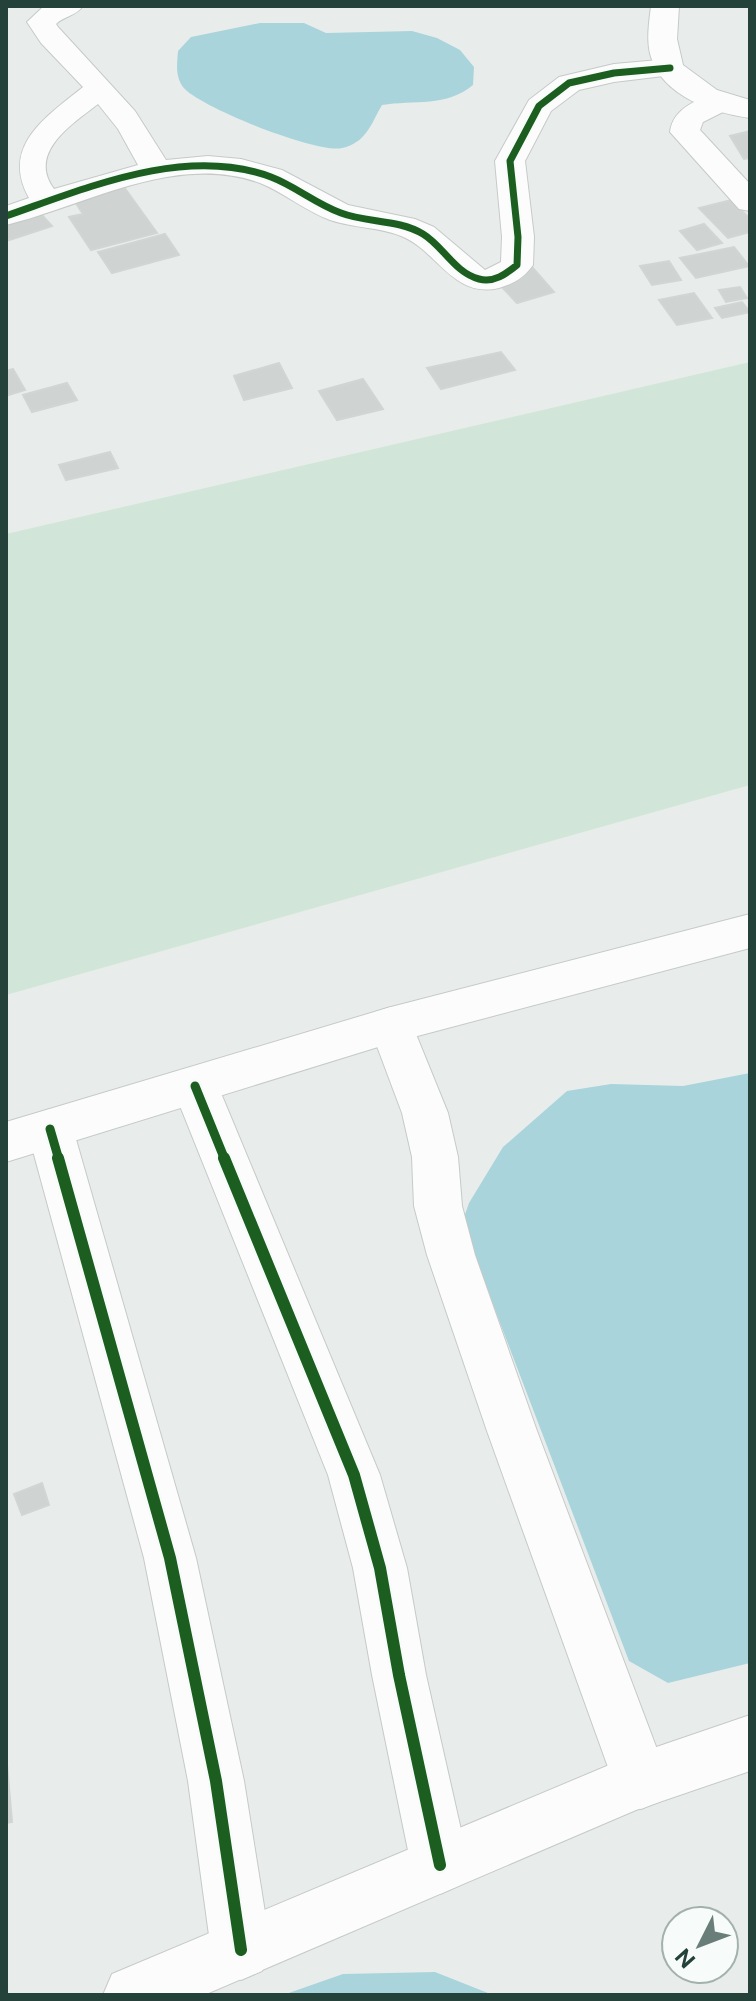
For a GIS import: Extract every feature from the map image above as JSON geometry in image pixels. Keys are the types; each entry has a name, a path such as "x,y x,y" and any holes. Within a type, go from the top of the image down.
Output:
{"street":[{"path":"69,6 51,13 41,22 44,30 79,61 99,89 120,108 156,170"},
{"path":"665,6 662,40 670,68 703,95 735,106"},
{"path":"6,216 156,170 234,168 270,176 331,209 351,216 404,225 424,235 472,277 493,280 517,265 518,237 510,161 539,106 569,83 614,73 670,68"},
{"path":"48,202 31,177 32,151 45,130 99,89"},
{"path":"735,106 689,117 684,125 685,132 750,202"},
{"path":"241,1950 216,1781 170,1558 28,1136 391,1025 750,931"},
{"path":"391,1025 425,1113 435,1157 438,1206 451,1255 512,1431 641,1781"},
{"path":"195,1086 354,1475 380,1568 399,1675 440,1865"},
{"path":"133,1995 641,1781 750,1743"}],"green space":[{"path":"750,362 750,785 6,995 6,534"}],"water":[{"path":"260,23 304,23 326,33 412,31 437,38 460,50 474,67 473,85 441,100 382,105 367,132 357,142 342,148 309,144 233,116 193,95 180,83 178,51 191,37"},
{"path":"750,1073 750,1663 668,1683 629,1661 462,1223 469,1203 503,1147 567,1091 611,1084 683,1086"},
{"path":"435,1972 493,1995 283,1995 343,1974"}],"building":[{"path":"750,131 750,158 744,159 730,136"},
{"path":"124,187 157,233 91,250 69,217 83,214 74,200"},
{"path":"731,200 750,219 750,232 728,238 699,208"},
{"path":"40,213 52,226 6,241 6,223"},
{"path":"704,224 722,243 697,250 680,231"},
{"path":"165,234 179,255 112,273 98,252"},
{"path":"734,247 749,266 696,278 680,258"},
{"path":"669,261 681,280 652,285 640,266"},
{"path":"532,267 554,292 517,303 496,281"},
{"path":"740,287 747,298 726,302 719,290"},
{"path":"694,293 712,318 677,325 659,300"},
{"path":"742,302 750,312 722,318 715,308"},
{"path":"501,352 515,370 441,389 427,368"},
{"path":"279,363 292,388 244,400 234,376"},
{"path":"13,369 25,390 6,396 6,371"},
{"path":"363,379 383,409 337,420 319,391"},
{"path":"67,383 77,400 32,412 23,395"},
{"path":"110,452 118,468 66,480 59,465"},
{"path":"42,1483 49,1505 22,1515 14,1494"},
{"path":"6,1753 12,1822 6,1823"}],"cycle path":[{"path":"6,216 138,175 173,168 241,168 271,177 337,212 413,229 430,239 471,276 495,279 517,265 518,237 510,161 539,106 569,83 614,73 670,68"},
{"path":"195,1086 354,1475 380,1568 399,1675 440,1865"},
{"path":"50,1129 170,1558 216,1781 241,1950"}]}
